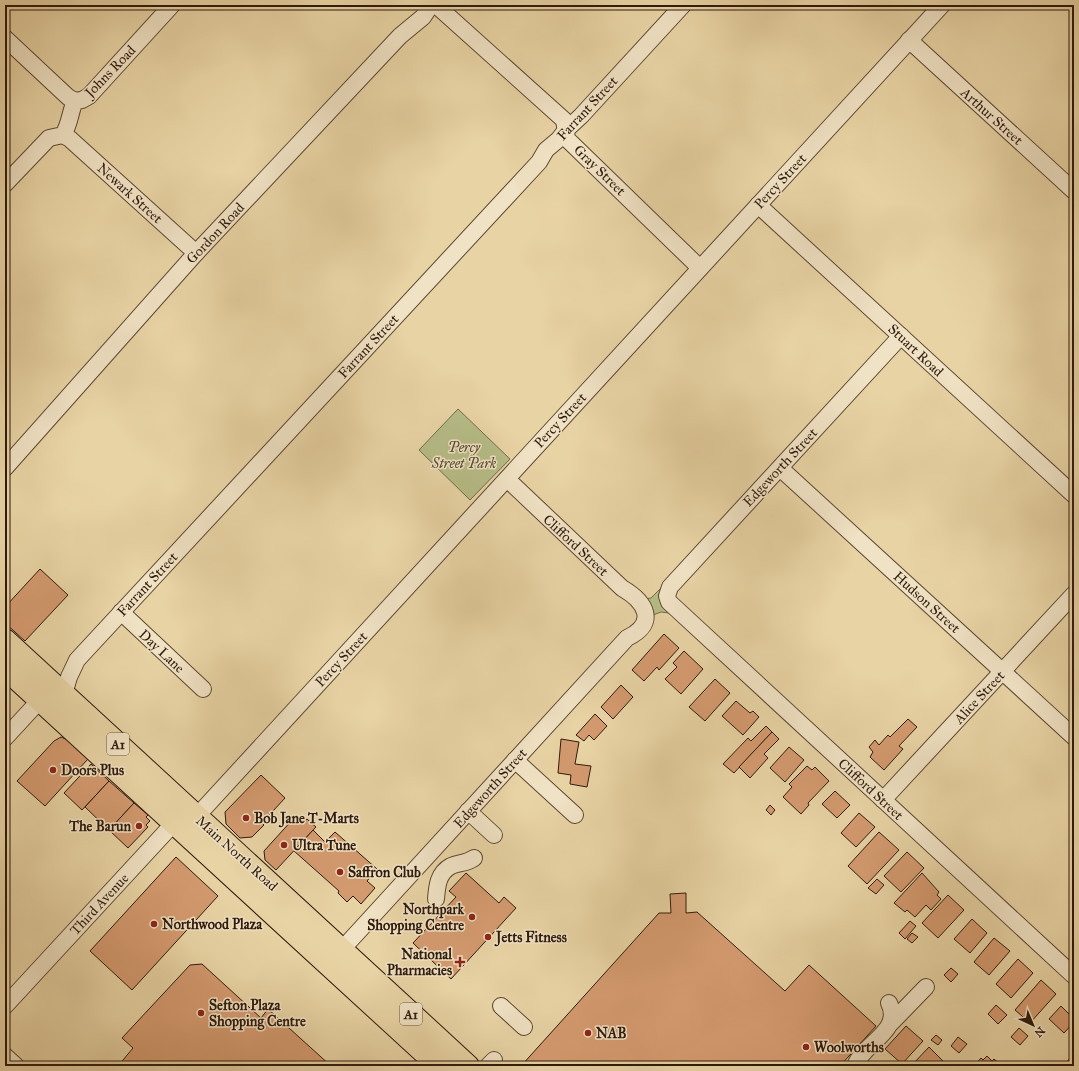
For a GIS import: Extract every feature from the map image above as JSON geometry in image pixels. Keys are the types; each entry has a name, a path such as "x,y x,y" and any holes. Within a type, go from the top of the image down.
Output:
{"highway":[{"name":"Main North Road","path":"5,640 197,816 439,1066"},
{"name":"Main North Road","path":"5,668 195,842 468,1066"}],"street":[{"name":"Johns Road","path":"63,135 69,123 71,110 75,101 82,100 89,96 172,5"},
{"name":"Gordon Road","path":"5,468 196,253 400,36 423,17 431,5"},
{"name":"Gray Street","path":"436,5 564,120 567,139 700,268"},
{"name":"Farrant Street","path":"64,694 69,677 77,660 539,162 546,150 560,139 566,130 581,116 682,5"},
{"name":"Percy Street","path":"197,816 942,5"},
{"path":"5,38 68,98 75,101"},
{"name":"Arthur Street","path":"909,40 1074,191"},
{"path":"5,184 49,138 63,135"},
{"name":"Newark Street","path":"63,135 196,253"},
{"name":"Stuart Road","path":"758,205 1074,495"},
{"name":"Edgeworth Street","path":"669,602 668,596 670,587 901,336"},
{"name":"Hudson Street","path":"780,468 1074,737"},
{"name":"Clifford Street","path":"506,479 622,588 640,601 645,610"},
{"name":"Alice Street","path":"883,800 1074,594"},
{"name":"Clifford Street","path":"669,602 1074,976"},
{"name":"Edgeworth Street","path":"335,957 627,638 634,634 644,622 645,610"},
{"name":"Day Lane","path":"121,612 203,689"},
{"path":"5,738 40,700 43,675 60,669 77,660"},
{"path":"515,760 575,815"},
{"path":"173,794 174,823"},
{"path":"468,811 494,835"},
{"path":"195,842 197,816"},
{"name":"Third Avenue","path":"5,1006 174,823"},
{"path":"436,898 438,880 451,866 468,862 474,858"},
{"path":"855,1066 861,1056 891,1023 926,988"},
{"path":"889,1003 893,1009 891,1023"},
{"path":"500,1006 524,1028"},
{"path":"5,1056 16,1066"}],"green space":[{"name":"Percy Street Park","path":"458,409 510,459 470,500 419,450"},
{"path":"662,587 664,608 669,613 661,612 653,615 644,599 651,598"}],"building":[{"path":"40,569 68,595 25,641 5,623 5,607"},
{"path":"664,634 679,648 659,670 657,667 644,681 632,670"},
{"path":"684,651 703,669 681,694 665,679 677,667 673,663"},
{"path":"715,679 730,693 705,721 689,707"},
{"path":"621,685 633,697 613,719 601,707"},
{"path":"736,701 750,713 753,711 759,717 743,735 722,716"},
{"path":"595,714 607,726 594,740 589,735 584,741 576,735"},
{"path":"908,719 917,727 899,746 903,749 884,770 870,757 873,752 869,747 875,740 879,745 888,735 890,737"},
{"path":"766,726 772,732 734,773 723,764 748,738 751,741"},
{"path":"772,732 779,739 764,754 768,758 750,778 739,767"},
{"name":"Doors Plus","path":"61,737 68,740 88,759 45,806 17,781 54,741"},
{"path":"561,739 579,742 575,764 591,766 587,787 570,784 571,775 558,773"},
{"path":"789,747 804,760 785,782 770,768"},
{"path":"91,764 109,781 82,810 64,793"},
{"path":"807,766 812,770 815,767 829,781 808,803 809,805 801,814 783,797 792,787 789,784"},
{"path":"261,775 285,798 262,823 264,825 252,837 240,838 226,824 225,812"},
{"path":"109,781 134,803 109,830 85,807"},
{"path":"835,791 850,805 837,818 822,804"},
{"path":"134,803 148,815 146,817 150,821 146,825 148,827 128,848 109,830"},
{"path":"770,805 775,810 771,815 766,810"},
{"path":"859,813 875,827 856,847 841,833"},
{"path":"294,818 301,824 307,819 316,827 276,870 265,860 264,851"},
{"path":"313,830 325,842 335,832 377,869 367,881 375,888 361,904 353,896 347,902 338,893 339,891 294,851"},
{"path":"879,832 899,850 867,884 848,866"},
{"path":"907,852 924,868 901,892 884,876"},
{"name":"Northwood Plaza","path":"176,857 218,896 132,990 90,951"},
{"name":"Northpark Shopping Centre","path":"466,873 499,903 504,897 516,908 451,979 413,943 456,897 449,891"},
{"path":"922,873 939,892 937,895 941,899 931,910 926,905 915,917 907,910 905,912 894,903"},
{"path":"877,879 884,885 876,894 868,888"},
{"path":"686,893 686,913 697,912 785,991 809,965 876,1026 840,1066 521,1066 659,913 671,913 670,894"},
{"path":"948,895 964,910 938,938 922,923"},
{"path":"972,919 987,933 970,953 954,939"},
{"path":"910,921 916,926 905,939 899,933"},
{"path":"912,933 918,937 912,943 907,939"},
{"path":"994,938 1010,951 989,975 974,962"},
{"path":"1018,959 1033,973 1011,998 996,984"},
{"name":"Sefton Plaza Shopping Centre","path":"202,964 261,1018 268,1009 331,1066 118,1066 133,1048 122,1038 190,965"},
{"path":"951,968 958,974 951,982 944,975"},
{"path":"1041,980 1056,994 1030,1023 1015,1010"},
{"path":"996,1005 1007,1015 998,1024 988,1014"},
{"path":"1061,1006 1074,1019 1074,1022 1064,1033 1049,1019"},
{"path":"906,1026 923,1041 902,1064 885,1049"},
{"path":"1019,1028 1028,1036 1020,1045 1011,1037"},
{"path":"936,1035 942,1040 938,1045 931,1040"},
{"path":"958,1037 967,1044 959,1053 951,1046"},
{"path":"929,1047 943,1061 938,1066 911,1066"},
{"path":"1074,1054 1074,1066 1063,1066"},
{"path":"987,1056 992,1061 987,1066 974,1066 981,1058 983,1060"},
{"path":"994,1059 1002,1066 987,1066"}],"place":[{"name":"Doors Plus","path":"53,770"},
{"name":"Bob Jane T-Marts","path":"246,818"},
{"name":"The Barun","path":"139,826"},
{"name":"Ultra Tune","path":"284,845"},
{"name":"Saffron Club","path":"340,872"},
{"name":"Northpark Shopping Centre","path":"472,917"},
{"name":"Northwood Plaza","path":"154,924"},
{"name":"Jetts Fitness","path":"488,937"},
{"name":"National Pharmacies","path":"460,962"},
{"name":"Sefton Plaza Shopping Centre","path":"201,1013"},
{"name":"NAB","path":"588,1033"},
{"name":"Woolworths","path":"806,1047"}]}
